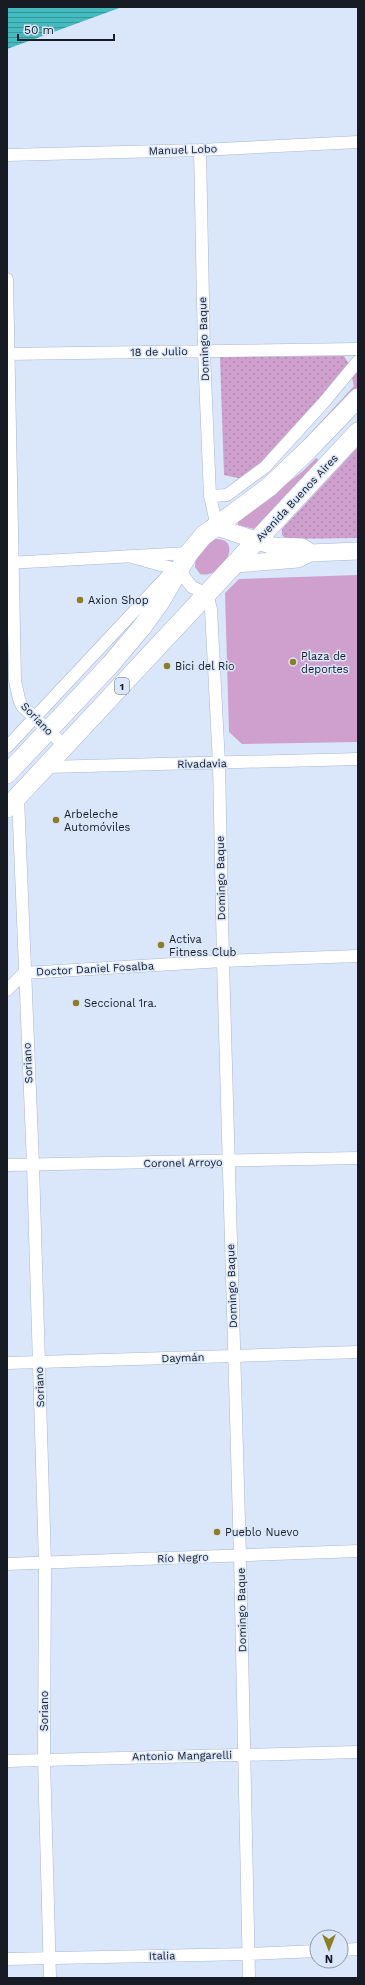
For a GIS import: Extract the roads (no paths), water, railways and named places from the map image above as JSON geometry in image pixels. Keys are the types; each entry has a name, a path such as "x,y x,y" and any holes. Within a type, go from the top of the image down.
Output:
{"main road":[{"name":"1","path":"7,774 41,724 142,627 176,570 203,536 269,487 310,449 358,398"},
{"name":"Avenida Buenos Aires","path":"236,564 358,432"},
{"name":"1","path":"13,803 236,564"}],"street":[{"name":"Manuel Lobo","path":"7,155 200,150 358,142"},
{"name":"Domingo Baque","path":"200,150 204,352 210,496 217,526"},
{"name":"Soriano","path":"7,279 9,562 17,692 22,706 65,746"},
{"name":"18 de Julio","path":"8,354 358,349"},
{"path":"210,496 230,493 265,467 325,401 358,361"},
{"path":"217,526 257,541 280,547 302,548 310,553"},
{"path":"236,564 298,559 310,553 358,551"},
{"path":"9,562 189,553"},
{"path":"128,556 176,570 192,587 207,594"},
{"name":"Domingo Baque","path":"207,594 211,609 219,764 228,1162 245,1755 249,1978"},
{"path":"7,747 41,724"},
{"name":"Rivadavia","path":"46,767 219,764 358,759"},
{"name":"Soriano","path":"13,803 24,973 33,1165 45,1564 44,1760 50,1978"},
{"name":"Doctor Daniel Fosalba","path":"24,973 223,961 358,956"},
{"path":"7,990 24,973"},
{"name":"Coronel Arroyo","path":"7,1165 228,1162 358,1158"},
{"name":"Daymán","path":"7,1363 358,1352"},
{"name":"Río Negro","path":"7,1564 45,1564 358,1551"},
{"name":"Antonio Mangarelli","path":"7,1761 358,1752"},
{"name":"Italia","path":"7,1959 309,1951"}],"place":[{"name":"Axion Shop","path":"80,600"},
{"name":"Plaza de deportes","path":"293,662"},
{"name":"Bici del Rio","path":"167,666"},
{"name":"Arbeleche Automóviles","path":"56,820"},
{"name":"Activa Fitness Club","path":"161,945"},
{"name":"Seccional 1ra.","path":"76,1003"},
{"name":"Pueblo Nuevo","path":"217,1532"}]}
